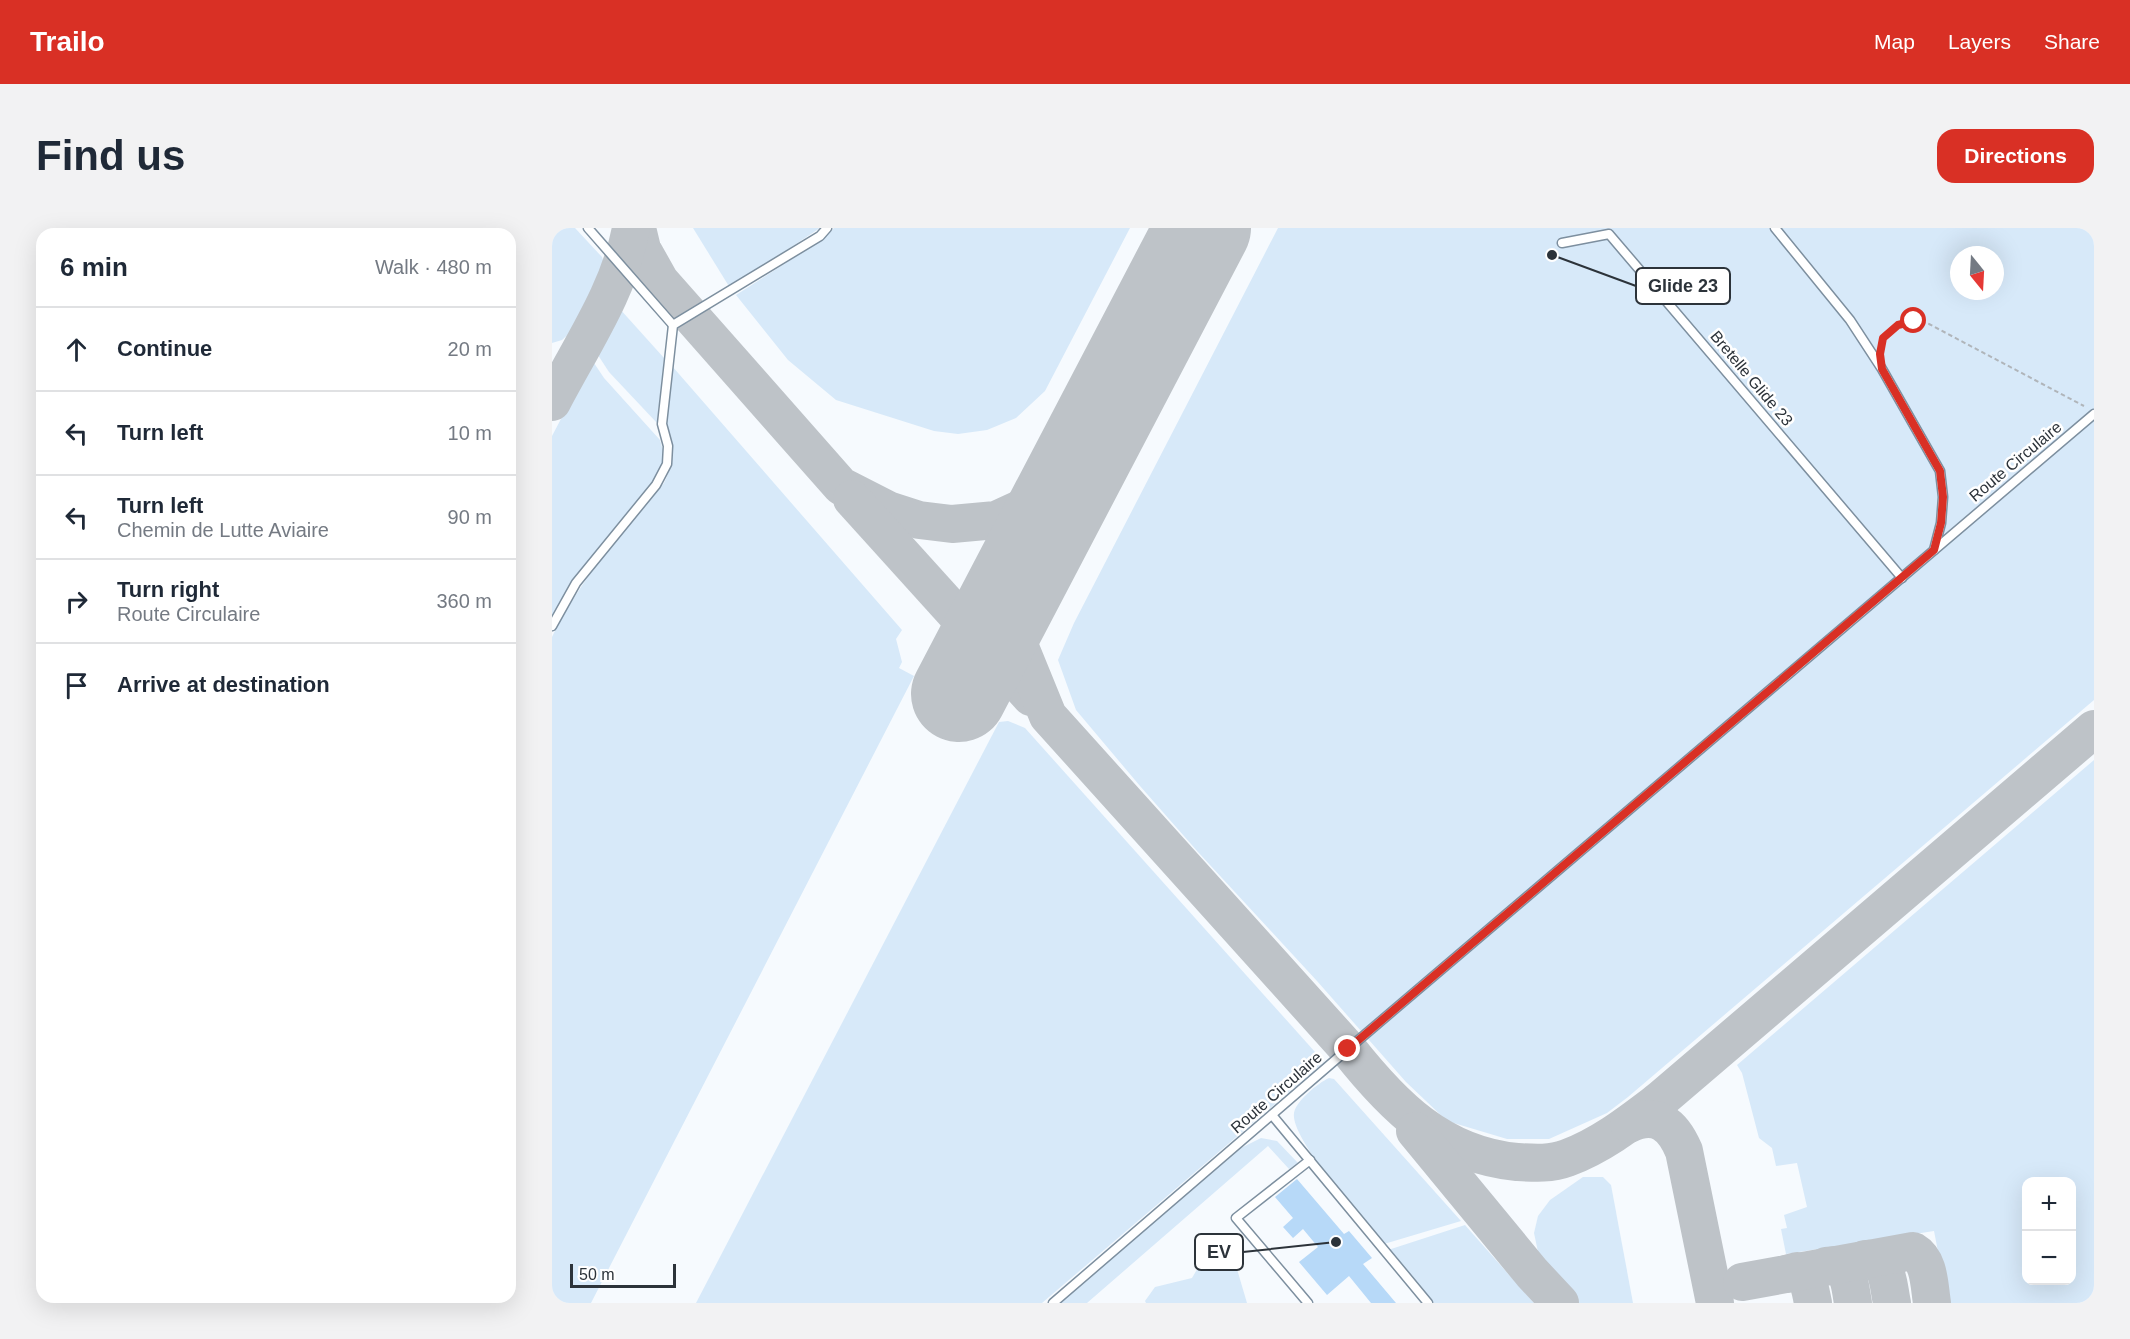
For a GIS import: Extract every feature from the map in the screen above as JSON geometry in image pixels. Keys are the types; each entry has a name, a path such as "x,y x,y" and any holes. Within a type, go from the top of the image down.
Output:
{"lane":[{"path":"552,626 576,583 656,485 667,464 668,446 662,424 673,325 588,228"},
{"path":"673,325 820,236 827,228"},
{"path":"1775,228 1850,321 1882,369 1940,471 1943,497 1941,523 1934,550"},
{"name":"Bretelle Glide 23","path":"1562,243 1611,231 1902,578"},
{"name":"Route Circulaire","path":"1053,1303 2094,414"},
{"path":"1272,1115 1428,1303"},
{"path":"1308,1303 1236,1218 1310,1160"}],"path":[{"path":"1882,369 1880,354 1883,338 1898,325 1914,321 1929,324 2084,406"}],"shaded area":[{"path":"552,228 575,228 602,257 605,266 573,330 562,340 552,343"},
{"path":"693,228 820,228 730,288"},
{"path":"834,228 1130,228 1045,391 1016,418 987,430 958,434 934,431 836,400 788,360 736,295 823,239"},
{"path":"1278,228 2094,228 2094,700 1628,1097 1607,1113 1549,1139 1507,1139 1447,1121 1406,1082 1198,852 1076,710 1058,660 1074,623"},
{"path":"619,308 664,358 657,423 609,372 596,352"},
{"path":"592,360 604,378 660,440 664,454 660,471 648,489 570,584 552,617 552,436"},
{"path":"672,366 902,630 896,639 902,662 899,668 914,676 591,1303 552,1303 552,637 589,576 664,483 671,458 667,423"},
{"path":"1008,721 1025,728 1324,1062 1042,1303 696,1303 999,722"},
{"path":"2094,760 2094,1303 1948,1303 1934,1231 1786,1254 1781,1229 1787,1228 1784,1215 1807,1207 1797,1163 1776,1166 1772,1148 1759,1138 1742,1073 1737,1065"},
{"path":"1329,1078 1334,1079 1461,1221 1384,1244 1330,1180 1296,1125 1294,1113 1299,1103 1314,1088"},
{"path":"1261,1138 1277,1141 1298,1163 1289,1169 1268,1146 1087,1303 1060,1303 1241,1148"},
{"path":"1583,1177 1603,1177 1611,1185 1633,1303 1574,1303 1541,1266 1534,1233 1538,1216 1550,1200"},
{"path":"1465,1225 1534,1303 1434,1303 1388,1250"},
{"path":"1211,1253 1234,1259 1247,1303 1146,1303 1145,1301 1155,1287 1192,1278"}],"building":[{"path":"1297,1179 1344,1234 1349,1231 1372,1258 1363,1264 1396,1303 1371,1303 1349,1276 1327,1295 1299,1262 1318,1247 1303,1229 1293,1238 1283,1227 1293,1218 1275,1197"}],"taxiway":[{"path":"552,402 609,296 626,251 631,228"},
{"path":"637,228 642,249 660,281 841,486 888,510 919,520 952,524 996,520 1031,504 1064,476 1086,451"},
{"path":"852,499 1031,697"},
{"path":"1026,566 1015,596 1011,618 1017,640 1048,716 1401,1108 1442,1138 1465,1149 1517,1162 1537,1163 1567,1158 1604,1140 1638,1117 2094,729"},
{"path":"1629,1124 1639,1120 1656,1120 1669,1128 1680,1142 1684,1151 1715,1303"},
{"path":"1415,1131 1532,1273 1560,1303"},
{"path":"1742,1282 1913,1251 1919,1255 1926,1267 1932,1303"},
{"path":"1865,1259 1873,1259 1883,1267 1892,1303"},
{"path":"1826,1266 1837,1265 1845,1273 1853,1303"},
{"path":"1786,1274 1797,1271 1805,1277 1813,1303"}],"runway":[{"path":"959,694 1203,228"}],"place":[{"name":"Glide 23","path":"1552,255"},
{"name":"EV","path":"1336,1242"}],"route":[{"path":"1348,1049 1934,550 1941,523 1943,497 1940,471 1882,369 1880,354 1883,338 1898,325 1914,321"}]}
